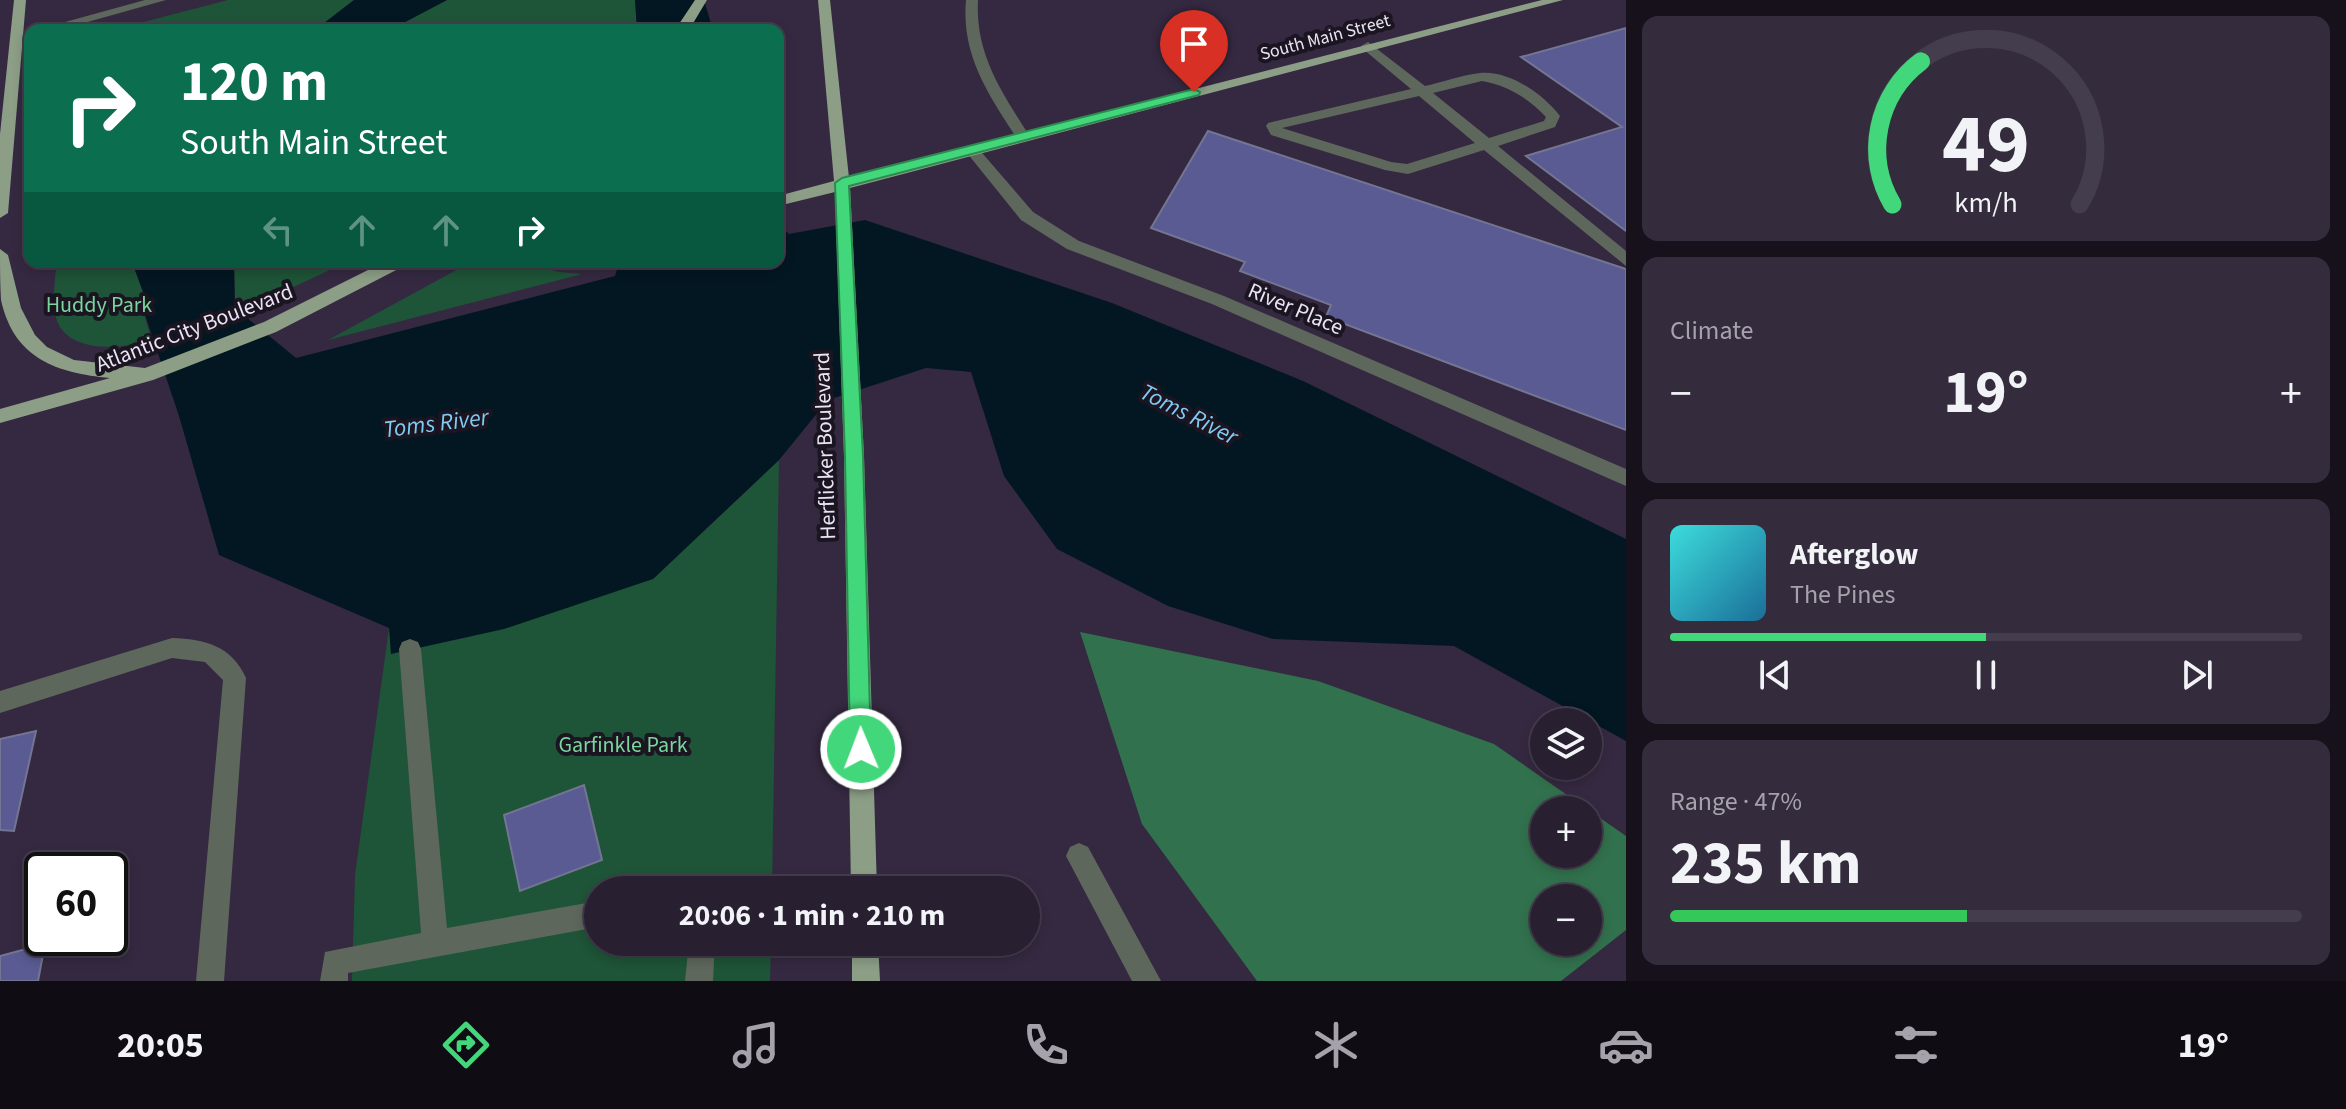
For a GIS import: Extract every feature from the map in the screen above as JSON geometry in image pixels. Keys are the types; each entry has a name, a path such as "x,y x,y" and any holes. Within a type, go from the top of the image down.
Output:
{"main road":[{"path":"0,213 4,148 23,35 20,0"},
{"path":"686,24 701,0"},
{"name":"Herflicker Boulevard","path":"824,0 842,183 854,456 864,876"},
{"name":"South Main Street","path":"784,199 1368,46 1557,0"},
{"path":"0,255 3,282 16,324 38,350 71,367 147,375"},
{"name":"Atlantic City Boulevard","path":"0,416 147,375 270,327 386,268"},
{"path":"865,956 866,981"}],"street":[{"path":"60,24 110,6 160,0"},
{"path":"972,0 970,40 976,59 1023,137"},
{"path":"1368,46 1626,260"},
{"path":"1482,77 1497,78 1544,106 1553,116 1550,124 1487,144 1408,169 1390,167 1276,132 1273,126 1482,77"},
{"name":"River Place","path":"972,150 1027,216 1073,245 1218,300 1626,478"},
{"path":"0,702 172,648 200,649 226,661 235,678 210,981"},
{"path":"410,649 435,944"},
{"path":"1079,856 1147,981"},
{"path":"334,981 335,962 584,917"},
{"path":"699,981 701,956"}],"green space":[{"path":"228,0 354,0 323,24 136,24"},
{"path":"447,0 635,0 637,24 401,24"},
{"name":"Huddy Park","path":"56,268 134,268 146,300 141,303 151,339 109,347 80,342 68,336 60,326 55,313"},
{"path":"234,268 334,268 289,289 235,308"},
{"path":"460,268 543,268 582,274 328,340"},
{"name":"Garfinkle Park","path":"779,460 772,876 584,876 584,956 771,956 770,981 352,981 355,875 389,628 653,579"},
{"path":"1080,632 1318,681 1494,744 1530,769 1530,780 1546,780 1569,796 1530,796 1530,868 1602,868 1602,819 1626,836 1626,930 1602,949 1602,884 1530,884 1530,956 1593,956 1561,981 1257,981 1142,824"}],"water":[{"path":"354,0 447,0 401,24 323,24"},
{"path":"635,0 704,0 711,24 637,24"},
{"name":"Toms River","path":"865,220 1112,303 1303,381 1626,539 1626,741 1602,728 1602,708 1566,708 1454,646 1273,639 1168,606 1057,549 1004,476 971,372 926,368 828,400 779,460 653,579 504,629 391,654 389,628 219,555 179,416 141,303 146,300 134,268 234,268 235,308 296,358 615,276 617,268 784,268 784,229 789,234"}],"building":[{"path":"1626,28 1626,231 1526,156 1622,127 1521,57"},
{"path":"1208,131 1626,269 1626,430 1326,317 1331,305 1240,271 1245,262 1151,228"},
{"path":"36,731 14,831 0,830 0,739"},
{"path":"584,785 602,860 520,891 504,815"},
{"path":"24,950 24,956 43,956 38,981 0,981 0,956"}],"route":[{"path":"861,749 854,456 842,183 1194,92"}]}
